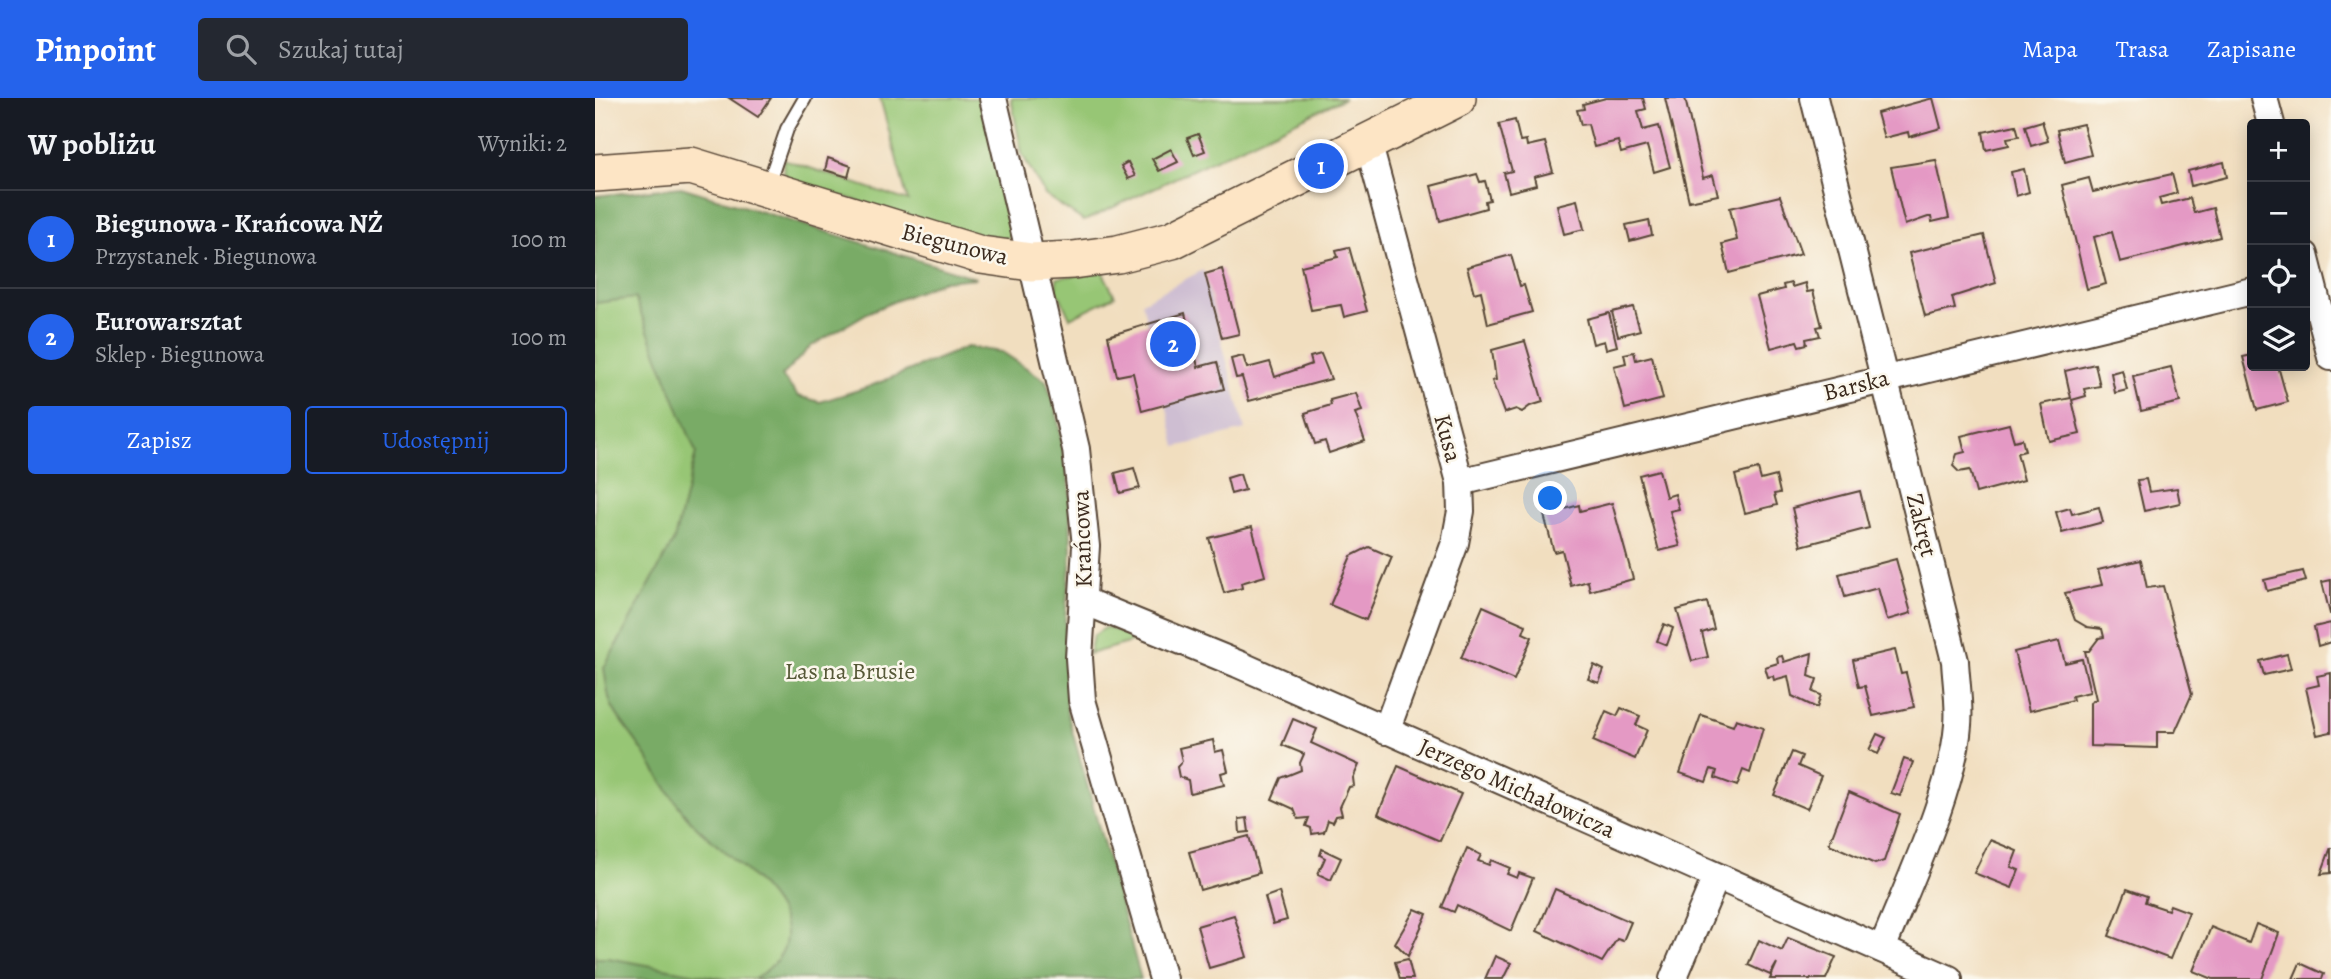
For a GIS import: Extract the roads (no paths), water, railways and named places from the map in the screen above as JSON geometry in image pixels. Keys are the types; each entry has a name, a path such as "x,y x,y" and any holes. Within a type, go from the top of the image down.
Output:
{"street":[{"name":"Krańcowa","path":"993,98 1076,449 1086,530 1079,657 1082,700 1163,979"},
{"name":"Biegunowa","path":"595,173 680,165 767,188 965,251 1031,261 1118,254 1172,240 1457,98"},
{"name":"Zakręt","path":"1814,98 1955,661 1958,726 1945,783 1882,949"},
{"path":"2264,98 2269,119"},
{"name":"Kusa","path":"1368,142 1460,482 1461,511 1455,543 1386,731"},
{"path":"2313,271 2331,356"},
{"name":"Barska","path":"1460,482 2247,292"},
{"name":"Jerzego Michałowicza","path":"1084,601 1238,664 1949,979"},
{"path":"1673,979 1716,877"}],"lane":[{"path":"767,188 787,129 805,98"}],"place":[{"name":"Biegunowa - Krańcowa NŻ","path":"1321,166"},
{"name":"Eurowarsztat","path":"1173,344"}],"park label":[{"name":"Las na Brusie","path":"850,671"}]}
